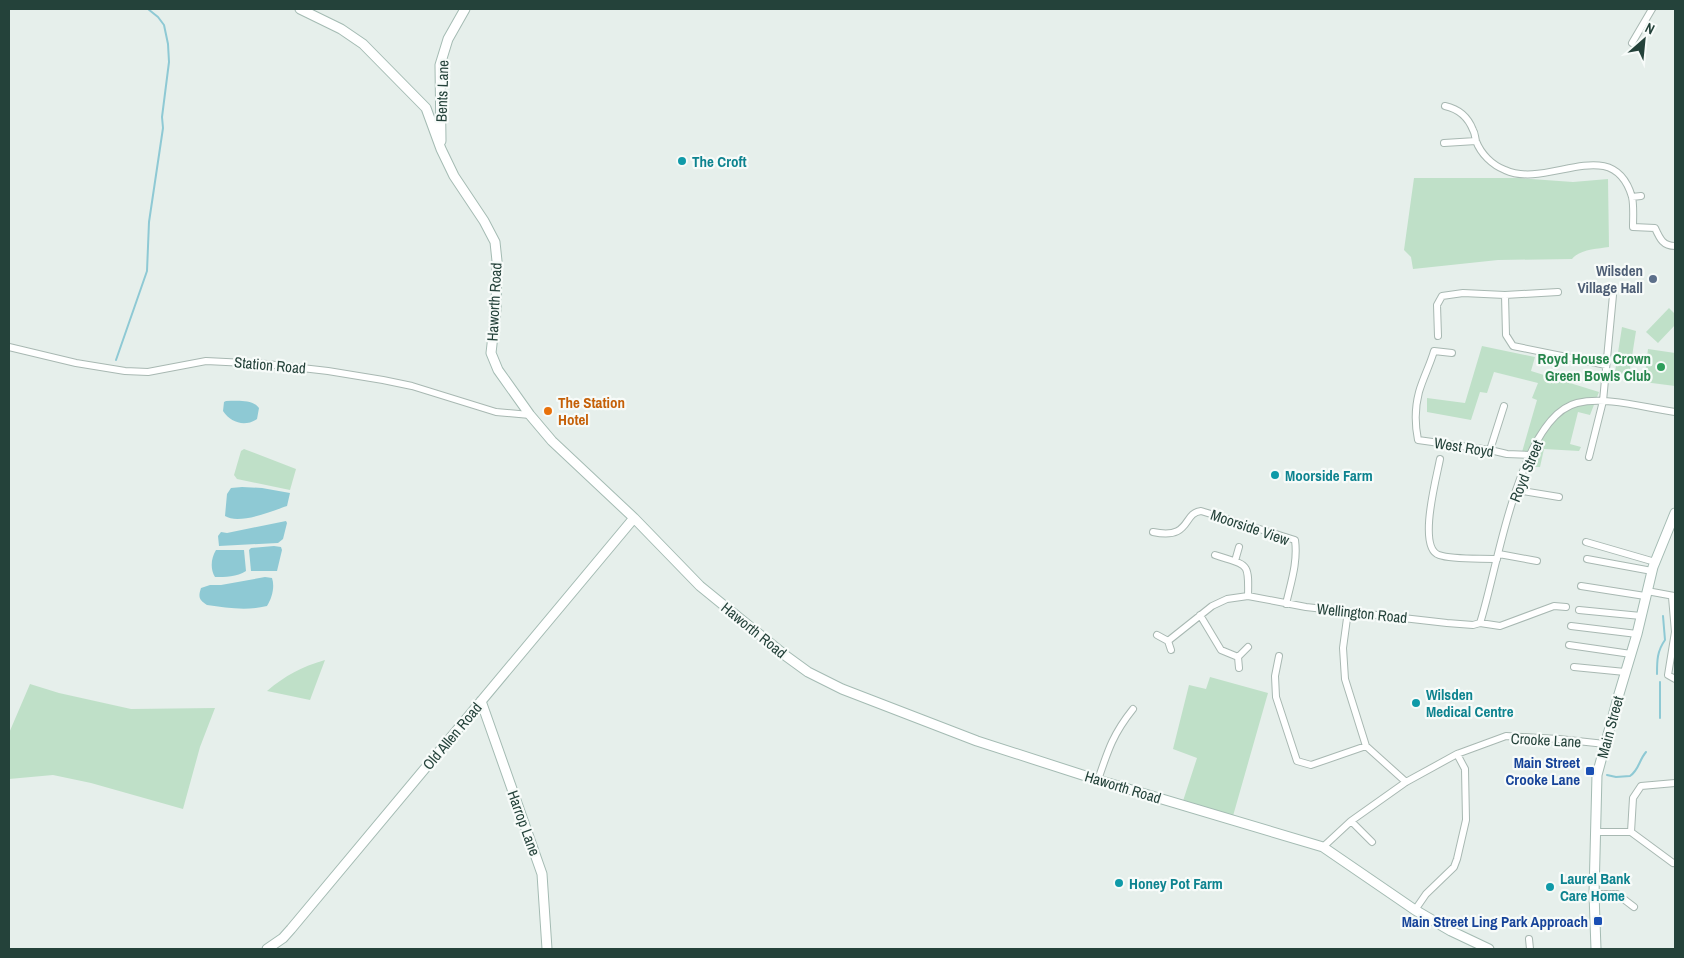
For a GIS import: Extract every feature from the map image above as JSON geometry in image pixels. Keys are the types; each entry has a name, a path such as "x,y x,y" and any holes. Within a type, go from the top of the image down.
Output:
{"main road":[{"name":"Haworth Road","path":"300,9 341,29 363,44 426,108 441,149 454,176 484,221 494,242 497,261 497,284 495,325 491,353 498,370 530,415 565,454 634,518 700,586 786,656 808,672 842,689 977,741 1098,780 1323,847 1415,910 1451,931 1489,949"},
{"name":"Bents Lane","path":"441,149 440,65 448,39 465,9"},
{"name":"Main Street","path":"1596,949 1594,894 1598,775 1605,744 1637,634 1646,593 1654,566 1675,513"},
{"name":"Old Allen Road","path":"268,949 292,929 634,518"},
{"name":"Harrop Lane","path":"481,701 542,874 547,949"}],"street":[{"path":"1632,43 1652,9"},
{"path":"1446,106 1463,114 1474,131 1476,141 1486,158 1506,171 1536,176 1593,164 1608,166 1621,174 1632,197 1633,227 1656,228 1666,245 1675,246"},
{"path":"1444,143 1476,141"},
{"path":"1632,197 1641,196"},
{"path":"1438,336 1437,305 1442,296 1463,293 1505,295 1558,292"},
{"path":"1505,295 1506,335 1513,346 1606,365"},
{"path":"1588,457 1603,401 1613,295"},
{"name":"Station Road","path":"9,347 76,363 131,372 148,372 206,361 267,364 328,371 412,386 496,412 530,415"},
{"name":"West Royd","path":"1452,353 1434,351 1419,393 1416,428 1418,440 1507,454 1530,455"},
{"name":"Royd Street","path":"1480,623 1516,490 1541,434 1557,413 1576,403 1603,401 1675,412"},
{"path":"1490,450 1504,406"},
{"path":"1440,459 1427,527 1430,547 1436,555 1498,556 1537,561"},
{"path":"1516,490 1559,497"},
{"name":"Moorside View","path":"1153,532 1166,535 1177,532 1194,513 1201,510 1295,540 1296,563 1286,604"},
{"path":"1586,542 1614,550 1654,566"},
{"path":"1235,561 1240,547"},
{"path":"1612,563 1614,550"},
{"path":"1215,555 1244,565 1248,570 1248,596"},
{"path":"1587,559 1654,566"},
{"path":"1581,586 1674,596 1675,632 1668,675 1675,678"},
{"name":"Wellington Road","path":"1168,641 1212,606 1227,599 1248,596 1286,604 1447,623 1473,625 1480,623 1500,626 1554,606 1566,607"},
{"path":"1579,610 1641,616"},
{"path":"1348,611 1343,648 1345,678 1366,746 1406,782"},
{"path":"1200,615 1221,650 1238,657"},
{"path":"1571,626 1637,634"},
{"path":"1157,635 1168,641 1170,650"},
{"path":"1569,646 1631,654"},
{"path":"1238,657 1248,647"},
{"path":"1280,656 1275,676 1276,697 1297,761 1311,765 1366,746"},
{"path":"1238,657 1239,668"},
{"path":"1574,667 1625,672"},
{"path":"1098,780 1111,740 1133,709"},
{"name":"Crooke Lane","path":"1352,821 1406,782 1457,754 1506,736 1559,738 1605,744"},
{"path":"1415,910 1426,894 1454,867 1457,860 1466,820 1466,811 1465,769 1457,754"},
{"path":"1631,832 1633,798 1641,786 1675,783"},
{"path":"1323,847 1352,821 1372,842"},
{"path":"1596,832 1631,832 1673,863"},
{"path":"1594,894 1617,894 1634,908"},
{"path":"1529,939 1530,949"}],"green space":[{"path":"1414,178 1517,178 1573,182 1608,179 1609,247 1584,251 1572,259 1498,260 1413,269 1411,257 1404,250"},
{"path":"1669,308 1675,314 1675,325 1658,343 1646,332"},
{"path":"1622,327 1636,331 1630,369 1618,376 1615,372"},
{"path":"1482,346 1535,357 1531,371 1599,392 1590,415 1578,412 1570,444 1581,447 1579,451 1544,449 1540,467 1531,467 1537,454 1522,452 1537,400 1532,398 1538,383 1494,372 1487,393 1480,392 1471,420 1427,412 1427,398 1465,403"},
{"name":"Royd House Crown Green Bowls Club","path":"1648,349 1675,353 1675,386 1644,382"},
{"path":"244,449 296,469 290,490 237,479 234,475 241,451"},
{"path":"325,660 310,700 267,691 294,672"},
{"path":"1210,677 1268,693 1233,816 1183,801 1197,758 1173,749 1189,685 1206,689"},
{"path":"30,684 59,693 131,709 215,708 200,747 183,809 91,783 53,775 9,779 9,733"}],"water":[{"path":"244,401 256,405 259,408 257,419 248,423 234,421 223,411 224,402"},
{"path":"242,487 290,493 287,506 247,518 238,519 225,516 227,494 231,488"},
{"path":"286,521 283,539 278,543 219,546 218,536 221,532 227,533"},
{"path":"281,547 282,550 277,571 251,571 249,550 251,548"},
{"path":"216,550 244,550 246,571 235,576 215,577 212,571 212,564"},
{"path":"265,577 272,578 273,585 272,596 267,606 244,609 222,607 207,605 200,598 201,588 210,585 221,585"}],"waterway":[{"path":"116,360 147,271 149,222 163,128 162,117 169,62 168,44 164,25 148,9"},
{"path":"1657,674 1657,660 1665,640 1663,616"},
{"path":"1660,682 1660,718"},
{"path":"1607,775 1616,777 1630,776 1646,752"}],"place":[{"name":"The Croft","path":"682,161"},
{"name":"Wilsden Village Hall","path":"1653,279"},
{"name":"Royd House Crown Green Bowls Club","path":"1661,367"},
{"name":"The Station Hotel","path":"548,411"},
{"name":"Moorside Farm","path":"1275,475"},
{"name":"Wilsden Medical Centre","path":"1416,703"},
{"name":"Main Street Crooke Lane","path":"1590,771"},
{"name":"Honey Pot Farm","path":"1119,883"},
{"name":"Laurel Bank Care Home","path":"1550,887"},
{"name":"Main Street Ling Park Approach","path":"1598,921"}]}
